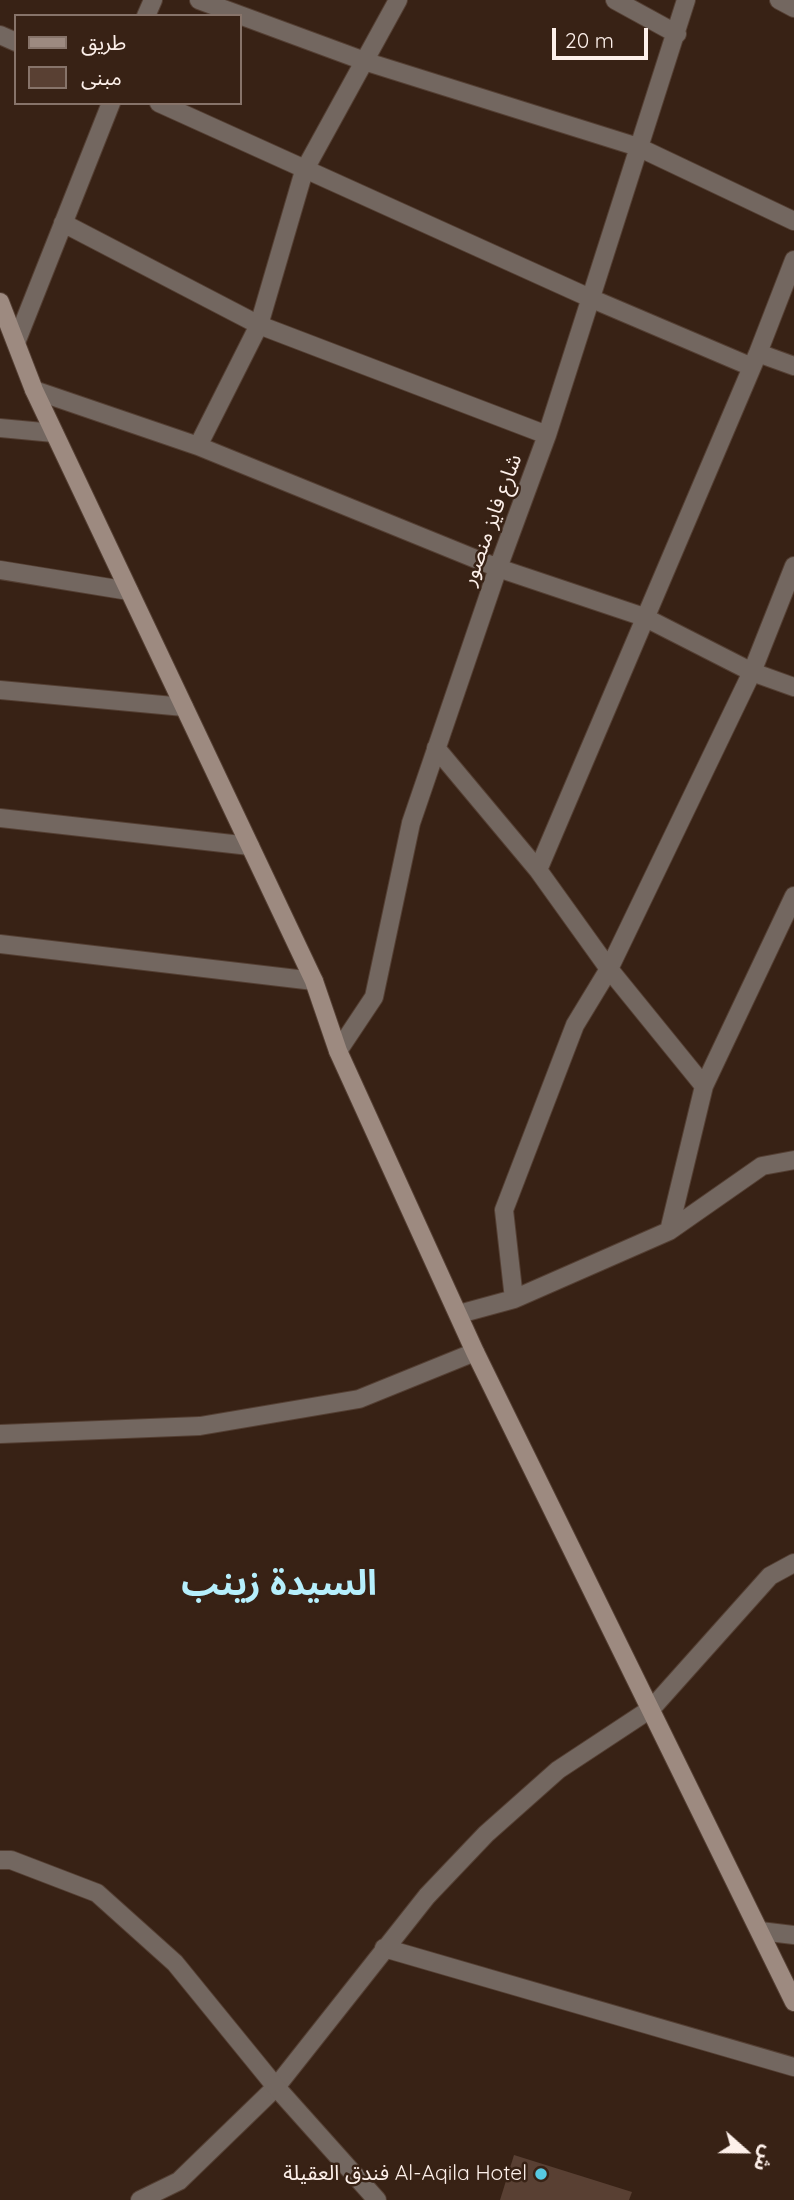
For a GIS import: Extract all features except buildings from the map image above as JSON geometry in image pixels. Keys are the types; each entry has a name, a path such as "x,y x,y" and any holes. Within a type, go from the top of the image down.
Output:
{"main road":[{"path":"0,302 11,338 34,390 314,981 338,1051 475,1352 794,2002"}],"street":[{"path":"200,0 238,14"},
{"path":"198,446 259,325 304,171 367,62 398,0"},
{"path":"615,0 677,34"},
{"name":"شارع فايز منصور","path":"338,1051 374,997 411,823 498,568 547,435 686,0"},
{"path":"779,0 794,8"},
{"path":"242,16 367,62 638,147 794,221"},
{"path":"11,338 63,223 110,105"},
{"path":"163,105 304,171 590,298 755,360 794,366"},
{"path":"63,223 259,325 547,435"},
{"path":"538,870 755,360 794,260"},
{"path":"34,390 198,446 498,568 644,617 751,672 794,687"},
{"path":"0,428 54,433"},
{"path":"513,1299 504,1210 575,1026 609,969 751,672 794,566"},
{"path":"0,570 129,591"},
{"path":"0,690 184,707"},
{"path":"436,748 538,870 609,969 704,1086"},
{"path":"0,818 250,846"},
{"path":"670,1231 704,1086 794,896"},
{"path":"0,944 314,981"},
{"path":"459,1314 513,1299 670,1231 762,1166 794,1160"},
{"path":"0,1434 201,1426 359,1399 475,1352"},
{"path":"140,2200 180,2181 276,2087 427,1896 496,1825 558,1770 652,1708 770,1576 794,1563"},
{"path":"0,1860 11,1860 97,1893 175,1963 276,2087 377,2200"},
{"path":"760,1931 794,1935"},
{"path":"384,1948 794,2067"}],"place":[{"name":"فندق العقيلة Al-Aqila Hotel","path":"541,2174"}],"district":[{"name":"السيدة زينب","path":"279,1584"}]}
